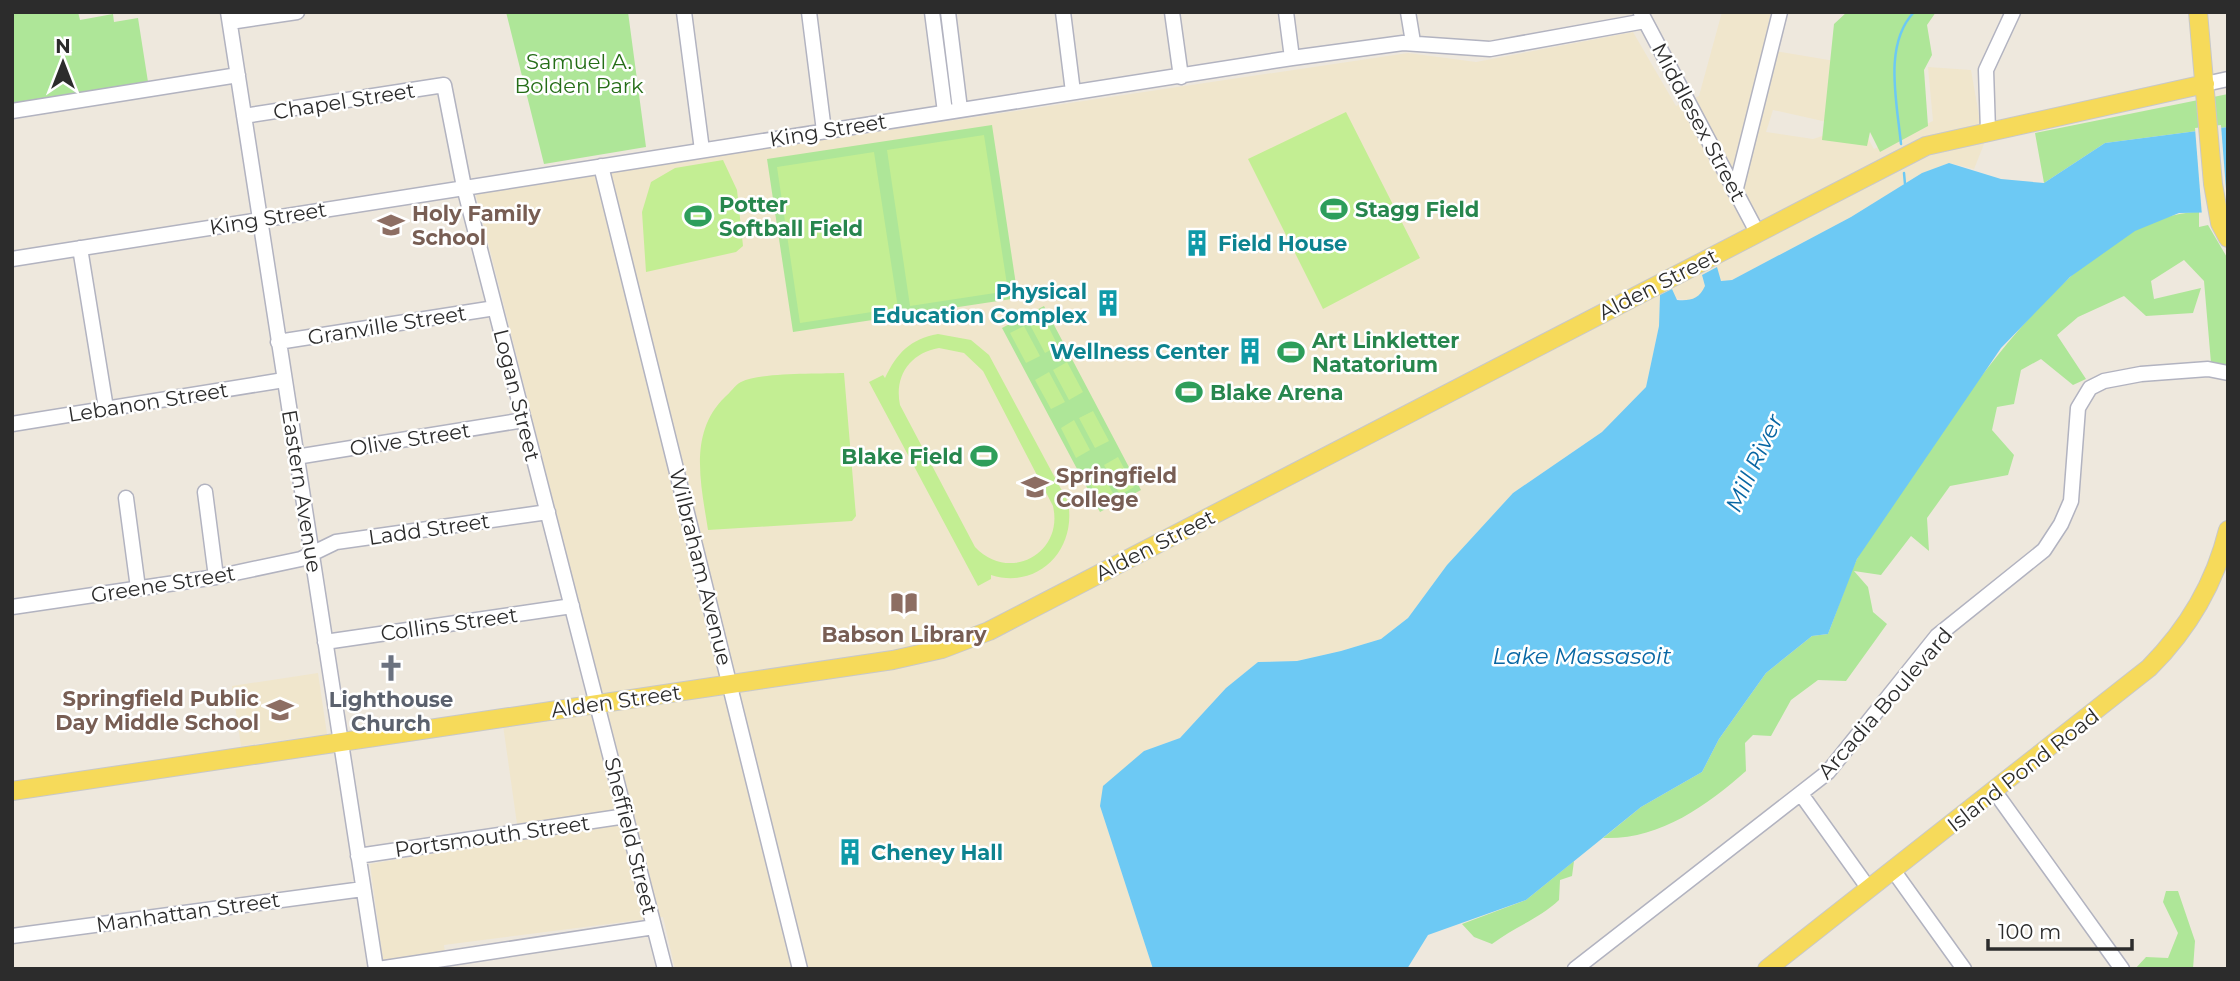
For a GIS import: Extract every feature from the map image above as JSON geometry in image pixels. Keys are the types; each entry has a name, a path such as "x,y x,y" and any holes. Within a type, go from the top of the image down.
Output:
{"main road":[{"path":"2199,12 2207,114 2224,231"},
{"name":"Alden Street","path":"12,791 910,657 953,646 989,631 1921,149 1987,131 2205,84"},
{"name":"Island Pond Road","path":"1767,969 2128,688 2170,646 2206,591 2228,530"}],"street":[{"path":"229,17 296,12"},
{"path":"684,12 702,150"},
{"path":"809,12 824,131"},
{"path":"932,12 945,112"},
{"path":"948,12 960,109"},
{"path":"1063,12 1073,92"},
{"path":"1172,12 1181,77"},
{"path":"1286,12 1292,58"},
{"path":"1408,12 1413,42"},
{"path":"1735,192 1780,12"},
{"path":"1987,131 1986,70 2013,12"},
{"name":"King Street","path":"12,259 1292,58 1413,42 1490,49 1644,15"},
{"name":"Middlesex Street","path":"1644,15 1757,232"},
{"name":"Eastern Avenue","path":"229,17 377,969"},
{"path":"12,111 238,75"},
{"name":"Alden Street","path":"2205,84 2228,79"},
{"name":"Chapel Street","path":"244,116 444,85"},
{"name":"Logan Street","path":"444,85 464,187 597,703"},
{"name":"Wilbraham Avenue","path":"601,166 800,969"},
{"path":"80,248 106,408"},
{"name":"Granville Street","path":"278,341 495,309"},
{"name":"Arcadia Boulevard","path":"1575,969 1801,794 1837,762 1937,636 2028,566 2053,538 2071,501 2078,408 2087,392 2104,381 2141,374 2208,369 2228,373"},
{"name":"Lebanon Street","path":"12,424 284,380"},
{"name":"Olive Street","path":"296,457 524,420"},
{"path":"205,492 216,577"},
{"path":"126,498 138,589"},
{"name":"Ladd Street","path":"312,553 336,542 548,512"},
{"name":"Greene Street","path":"12,607 216,577 301,559 312,553"},
{"name":"Collins Street","path":"325,642 572,606"},
{"name":"Sheffield Street","path":"597,703 665,969"},
{"path":"1995,792 2122,969"},
{"path":"1801,794 1869,889"},
{"name":"Portsmouth Street","path":"358,856 626,816"},
{"path":"1893,870 1961,968"},
{"name":"Manhattan Street","path":"12,936 363,888"},
{"path":"377,969 654,927"}],"shaded area":[{"name":"Springfield College","path":"1722,12 1771,12 1763,49 1841,62 1827,122 1773,110 1766,132 1813,139 1860,124 1874,149 1933,121 1928,67 1971,70 1984,144 1974,169 1949,163 1922,173 1851,217 1732,280 1721,281 1716,267 1702,275 1705,286 1701,295 1691,301 1660,295 1659,326 1646,387 1602,432 1513,493 1447,565 1408,618 1381,639 1341,651 1297,661 1258,662 1226,688 1180,738 1144,751 1100,806 1153,969 675,969 663,917 444,945 447,969 384,969 370,864 519,838 503,725 606,711 475,191 1408,53 1476,62 1633,32 1676,106 1699,96"},
{"name":"Springfield Public Day Middle School","path":"318,673 327,734 241,746 232,686"}],"green space":[{"path":"12,12 78,12 80,20 113,14 114,22 138,18 148,82 12,103"},
{"name":"Samuel A. Bolden Park","path":"506,12 628,12 646,147 544,164"},
{"path":"1847,12 1936,12 1927,25 1932,55 1924,70 1928,126 1880,152 1870,132 1867,146 1822,140 1834,24"},
{"path":"2228,94 2228,127 2105,143 2044,183 2035,133"},
{"name":"Stagg Field","path":"1346,112 1420,258 1323,309 1248,159"},
{"path":"992,125 1018,298 793,332 767,159"},
{"path":"984,135 1008,291 910,306 887,150"},
{"path":"874,152 898,308 800,323 777,167"},
{"path":"723,160 737,190 743,246 736,252 646,272 642,212 651,182 675,168"},
{"path":"2199,212 2199,227 2208,225 2228,259 2228,366 2211,363 2204,281 2184,260 2151,281 2154,299 2201,288 2193,313 2146,316 2124,296 2078,317 2057,335 2086,379 2073,385 2041,359 2021,370 2014,404 1997,407 1992,430 2014,455 2008,475 1950,486 1927,518 1929,551 1911,536 1881,575 1854,571 1868,587 1873,612 1887,624 1846,681 1818,680 1791,700 1771,736 1753,735 1745,743 1746,771 1698,809 1643,833 1603,838 1641,807 1702,772 1719,739 1766,673 1812,636 1828,634 1857,559 1878,523 1970,391 2038,308 2077,271 2117,241 2158,220"},
{"path":"1044,306 1141,490 1100,512 1002,328"},
{"path":"1043,316 1058,346 1045,353 1029,323"},
{"path":"1024,326 1040,356 1026,363 1010,333"},
{"path":"938,334 971,340 989,355 1068,502 1067,535 1051,562 1039,571 1025,577 991,575 991,579 978,586 869,382 883,375 885,378 894,361 906,348 928,336","holes":["939,348 964,353 983,371 1053,506 1054,523 1050,538 1042,550 1018,563 1003,563 989,558 975,547 900,405 899,385 912,361"]},
{"path":"1067,362 1083,392 1069,400 1053,370"},
{"path":"1049,372 1065,402 1051,409 1035,380"},
{"path":"844,373 856,516 852,521 708,530 702,495 702,443 713,411 725,397 739,383 750,379 776,375"},
{"path":"1093,411 1109,441 1095,448 1079,418"},
{"path":"1074,420 1090,450 1076,458 1061,428"},
{"path":"1118,457 1134,487 1120,495 1104,465"},
{"path":"1099,467 1115,497 1101,504 1085,474"},
{"path":"1574,861 1572,876 1560,880 1559,900 1492,944 1474,937 1462,924 1526,900"},
{"path":"2166,891 2178,891 2195,941 2193,969 2135,969 2146,957 2168,958 2178,933 2163,902"}],"water":[{"name":"Lake Massasoit","path":"2228,127 2228,212 2179,213 2135,231 2070,277 2001,348 1857,559 1828,634 1812,636 1766,673 1719,739 1702,772 1641,807 1526,900 1428,935 1407,969 1153,969 1100,806 1103,786 1144,751 1180,738 1226,688 1258,662 1297,661 1341,651 1381,639 1408,618 1447,565 1513,493 1602,432 1646,387 1659,326 1660,295 1672,289 1677,300 1694,298 1705,286 1702,275 1717,267 1721,281 1732,280 1851,217 1922,173 1949,163 2001,179 2044,183 2105,143"}],"pier":[{"path":"2221,125 2228,215 2202,216 2195,128"}],"waterway":[{"path":"1901,144 1895,92 1895,57 1904,25 1914,12"},
{"path":"1904,173 1905,184"}],"place":[{"name":"Stagg Field","path":"1334,209"},
{"name":"Potter Softball Field","path":"698,216"},
{"name":"Holy Family School","path":"391,225"},
{"name":"Field House","path":"1197,243"},
{"name":"Physical Education Complex","path":"1108,303"},
{"name":"Wellness Center","path":"1250,351"},
{"name":"Art Linkletter Natatorium","path":"1291,352"},
{"name":"Blake Arena","path":"1189,392"},
{"name":"Blake Field","path":"984,456"},
{"name":"Springfield College","path":"1035,487"},
{"name":"Babson Library","path":"904,603"},
{"name":"Lighthouse Church","path":"391,668"},
{"name":"Springfield Public Day Middle School","path":"280,710"},
{"name":"Cheney Hall","path":"850,852"}],"water label":[{"name":"Mill River","path":"1754,463"}]}
